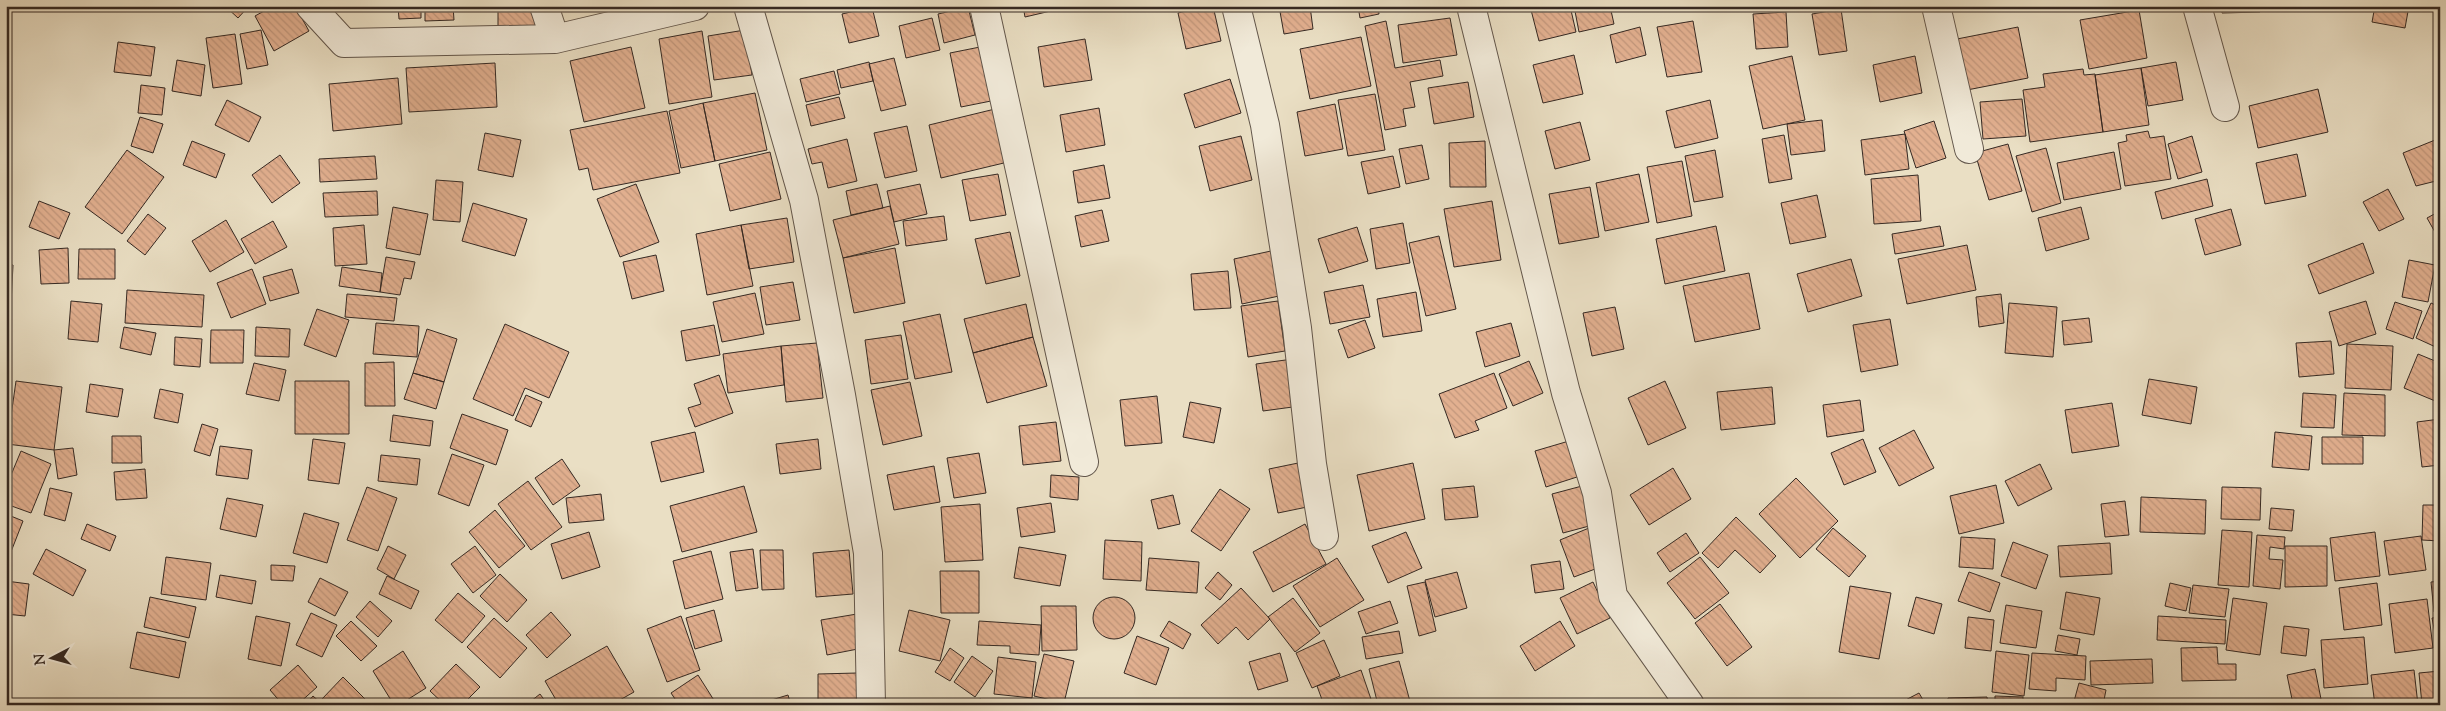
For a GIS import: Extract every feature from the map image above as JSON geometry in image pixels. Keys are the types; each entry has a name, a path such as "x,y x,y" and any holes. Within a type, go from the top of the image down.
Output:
{"street":[{"path":"310,6 344,43 554,39 695,6"},
{"path":"544,6 554,39"},
{"path":"748,6 804,200 841,395 868,552 871,705"},
{"path":"984,6 1084,462"},
{"path":"1236,6 1265,125 1297,328 1312,464 1324,536"},
{"path":"1470,6 1566,393 1597,493 1613,596 1690,705"},
{"path":"1936,6 1969,149"},
{"path":"2197,6 2225,107"}],"building":[{"path":"225,6 249,6 238,18"},
{"path":"273,6 295,6 309,31 274,51 255,16"},
{"path":"398,6 421,6 421,18 399,19"},
{"path":"425,6 453,6 454,20 425,21"},
{"path":"498,6 539,6 540,31 498,33"},
{"path":"1023,6 1072,6 1025,17"},
{"path":"1205,6 1213,6 1221,41 1186,49 1178,13"},
{"path":"1279,6 1310,6 1313,29 1284,34"},
{"path":"1358,6 1378,6 1379,14 1360,18"},
{"path":"1530,6 1570,6 1576,32 1539,41"},
{"path":"1574,6 1610,6 1614,24 1579,32"},
{"path":"2222,6 2259,6 2260,12 2222,13"},
{"path":"2375,6 2409,6 2405,28 2372,22"},
{"path":"872,7 879,36 849,43 842,14"},
{"path":"968,7 975,35 944,43 938,14"},
{"path":"1841,9 1847,51 1819,55 1812,14"},
{"path":"2139,10 2147,58 2089,69 2080,20"},
{"path":"1786,12 1788,47 1756,49 1753,14"},
{"path":"932,18 940,50 906,58 899,26"},
{"path":"1450,18 1457,55 1403,63 1398,25"},
{"path":"1386,21 1395,68 1440,60 1443,76 1410,82 1415,107 1403,109 1406,126 1385,130 1365,26"},
{"path":"1693,21 1702,72 1667,77 1657,27"},
{"path":"1640,27 1646,55 1616,63 1610,35"},
{"path":"2018,27 2028,78 1967,90 1957,39"},
{"path":"261,30 268,65 247,69 240,34"},
{"path":"745,30 752,75 714,80 708,36"},
{"path":"702,31 712,97 669,104 659,39"},
{"path":"235,34 242,84 213,88 206,38"},
{"path":"1361,37 1371,86 1310,99 1300,49"},
{"path":"1085,39 1092,80 1044,87 1038,47"},
{"path":"118,42 155,47 151,76 114,72"},
{"path":"631,47 645,108 584,122 570,61"},
{"path":"980,47 991,101 961,107 950,53"},
{"path":"1574,55 1583,94 1543,103 1533,65"},
{"path":"1792,56 1805,120 1763,129 1749,66"},
{"path":"1915,56 1922,93 1880,102 1873,65"},
{"path":"894,58 906,105 881,111 869,64"},
{"path":"177,60 205,65 201,96 172,91"},
{"path":"869,62 873,81 841,88 837,70"},
{"path":"2176,62 2183,100 2148,106 2141,68"},
{"path":"495,63 497,107 409,112 406,68"},
{"path":"2141,68 2149,125 2103,132 2095,75"},
{"path":"2083,69 2084,75 2095,74 2103,132 2030,142 2023,90 2045,87 2043,74"},
{"path":"834,71 840,94 806,102 800,79"},
{"path":"398,78 402,124 333,131 329,84"},
{"path":"1230,79 1241,113 1195,128 1184,94"},
{"path":"1468,82 1474,117 1434,124 1428,88"},
{"path":"141,85 165,88 162,115 138,113"},
{"path":"2318,89 2328,132 2258,148 2249,106"},
{"path":"755,93 767,150 715,161 703,103"},
{"path":"1375,94 1385,150 1348,156 1338,100"},
{"path":"839,97 845,118 811,126 806,105"},
{"path":"2022,99 2026,136 1983,139 1980,102"},
{"path":"227,100 261,117 249,142 215,125"},
{"path":"1710,100 1718,138 1675,148 1666,111"},
{"path":"703,103 715,161 681,168 669,111"},
{"path":"1335,104 1343,149 1305,156 1297,112"},
{"path":"1099,108 1105,145 1066,152 1060,115"},
{"path":"995,109 1008,162 941,178 929,125"},
{"path":"667,111 680,173 593,190 588,168 579,170 570,130"},
{"path":"140,117 163,124 153,153 131,146"},
{"path":"1822,120 1825,151 1791,155 1787,124"},
{"path":"1934,121 1946,158 1916,168 1904,131"},
{"path":"1580,122 1590,160 1555,169 1545,131"},
{"path":"907,126 917,171 885,178 874,133"},
{"path":"2148,131 2150,138 2164,136 2171,179 2125,186 2118,143 2127,141 2126,135"},
{"path":"485,133 521,140 513,177 478,170"},
{"path":"1905,134 1909,169 1865,175 1861,140"},
{"path":"1784,135 1792,179 1769,183 1762,139"},
{"path":"1241,136 1252,180 1210,191 1199,146"},
{"path":"2192,136 2202,172 2178,179 2168,144"},
{"path":"2440,138 2440,180 2416,186 2403,153"},
{"path":"847,139 857,181 828,188 822,162 812,164 808,149"},
{"path":"192,141 225,154 216,178 183,165"},
{"path":"1485,141 1486,187 1450,187 1449,143"},
{"path":"2008,144 2022,191 1989,200 1975,153"},
{"path":"1422,145 1429,179 1406,184 1399,149"},
{"path":"2046,148 2061,203 2032,212 2016,156"},
{"path":"127,150 164,177 122,234 85,207"},
{"path":"1715,150 1723,197 1694,202 1685,156"},
{"path":"770,152 781,199 730,211 719,164"},
{"path":"2114,152 2121,189 2064,200 2057,163"},
{"path":"2297,154 2306,196 2265,204 2256,163"},
{"path":"280,155 300,183 272,203 252,175"},
{"path":"375,156 377,179 320,182 319,159"},
{"path":"1393,156 1400,187 1368,194 1361,162"},
{"path":"1682,161 1692,216 1657,223 1647,167"},
{"path":"1104,165 1110,198 1078,203 1073,171"},
{"path":"998,174 1006,215 970,221 962,180"},
{"path":"1639,174 1649,222 1605,231 1596,183"},
{"path":"1918,175 1921,221 1874,224 1871,179"},
{"path":"2207,179 2213,206 2162,219 2155,192"},
{"path":"436,180 463,182 460,222 433,220"},
{"path":"636,184 659,242 620,257 597,199"},
{"path":"877,184 883,208 851,215 846,191"},
{"path":"920,184 927,214 894,222 887,191"},
{"path":"1590,187 1599,237 1559,244 1549,194"},
{"path":"2388,189 2404,219 2379,231 2363,202"},
{"path":"377,191 378,215 325,217 323,193"},
{"path":"1817,195 1826,237 1790,244 1781,203"},
{"path":"39,201 70,213 59,239 29,227"},
{"path":"1492,201 1501,260 1454,267 1444,209"},
{"path":"473,203 527,219 515,256 462,241"},
{"path":"890,206 899,244 843,258 833,220"},
{"path":"393,207 428,214 420,255 386,248"},
{"path":"2081,207 2089,239 2046,251 2038,218"},
{"path":"2231,209 2241,245 2205,255 2195,219"},
{"path":"1102,210 1109,241 1081,247 1075,216"},
{"path":"2440,211 2440,241 2427,218"},
{"path":"148,214 166,228 145,255 127,241"},
{"path":"944,216 947,240 906,246 903,221"},
{"path":"787,218 794,262 749,269 741,225"},
{"path":"226,220 244,252 210,272 192,241"},
{"path":"273,221 287,247 255,264 241,239"},
{"path":"1403,223 1410,263 1376,269 1370,229"},
{"path":"364,225 367,264 335,266 333,228"},
{"path":"741,225 753,286 707,295 696,234"},
{"path":"1716,226 1725,271 1665,284 1656,239"},
{"path":"1940,226 1944,246 1895,254 1892,234"},
{"path":"1357,227 1368,261 1329,273 1318,239"},
{"path":"1010,232 1020,276 986,284 975,239"},
{"path":"1439,236 1456,309 1426,316 1409,243"},
{"path":"2363,243 2374,273 2319,294 2308,265"},
{"path":"1967,245 1976,290 1907,304 1898,259"},
{"path":"68,248 69,283 41,284 39,250"},
{"path":"895,248 905,303 854,313 843,258"},
{"path":"79,249 115,249 115,279 78,279"},
{"path":"1271,251 1279,296 1242,304 1234,259"},
{"path":"656,255 664,291 632,299 623,262"},
{"path":"386,257 415,262 411,279 404,278 400,295 380,292"},
{"path":"1851,259 1862,296 1808,312 1797,274"},
{"path":"2409,260 2435,265 2428,302 2402,297"},
{"path":"6,264 13,265 11,304 6,303"},
{"path":"342,267 382,273 380,292 339,286"},
{"path":"252,269 266,304 231,318 217,283"},
{"path":"292,269 299,293 270,301 263,277"},
{"path":"1228,271 1231,308 1194,310 1191,274"},
{"path":"1749,273 1760,329 1695,342 1683,286"},
{"path":"793,282 800,320 766,325 760,287"},
{"path":"1363,285 1370,317 1330,324 1324,292"},
{"path":"127,290 204,295 202,327 125,323"},
{"path":"1416,292 1422,331 1383,337 1377,299"},
{"path":"755,293 764,334 722,342 713,302"},
{"path":"347,294 397,298 394,321 345,317"},
{"path":"2001,294 2004,323 1979,327 1976,297"},
{"path":"71,301 102,304 98,342 68,339"},
{"path":"1278,301 1285,351 1248,357 1241,306"},
{"path":"2366,301 2376,334 2339,346 2329,312"},
{"path":"2395,302 2422,311 2413,339 2386,329"},
{"path":"2009,303 2057,307 2053,357 2005,353"},
{"path":"2431,303 2440,307 2440,349 2416,338"},
{"path":"1026,304 1033,337 973,353 964,319"},
{"path":"1615,307 1624,349 1592,356 1583,313"},
{"path":"317,309 349,320 336,357 304,345"},
{"path":"940,314 952,372 915,379 903,322"},
{"path":"2089,318 2092,342 2064,345 2062,321"},
{"path":"1890,319 1898,365 1861,372 1853,325"},
{"path":"1365,320 1375,348 1348,358 1338,330"},
{"path":"376,323 419,326 417,357 373,354"},
{"path":"1511,323 1520,356 1485,367 1476,332"},
{"path":"505,324 569,352 549,398 525,388 513,416 473,399"},
{"path":"714,325 720,355 686,361 681,331"},
{"path":"124,327 156,333 151,355 120,348"},
{"path":"256,327 290,329 289,357 255,356"},
{"path":"427,329 457,339 444,382 413,373"},
{"path":"211,330 244,330 243,363 210,363"},
{"path":"901,335 908,379 871,384 865,340"},
{"path":"175,337 202,339 200,367 174,365"},
{"path":"1033,337 1047,386 987,403 973,353"},
{"path":"2331,341 2334,374 2299,377 2296,343"},
{"path":"817,343 823,398 786,402 781,346"},
{"path":"2347,344 2393,346 2391,390 2345,388"},
{"path":"781,346 784,385 728,393 723,354"},
{"path":"2418,354 2440,363 2440,403 2404,388"},
{"path":"1293,359 1300,406 1263,411 1256,364"},
{"path":"1529,361 1543,393 1513,406 1499,374"},
{"path":"394,362 395,406 365,406 365,363"},
{"path":"254,363 286,370 279,401 246,394"},
{"path":"413,373 444,382 436,409 404,399"},
{"path":"1494,373 1507,408 1475,421 1479,430 1455,438 1439,394"},
{"path":"719,375 733,413 695,427 688,408 701,404 694,384"},
{"path":"2149,379 2197,387 2191,424 2142,415"},
{"path":"16,381 62,387 54,450 7,444"},
{"path":"295,381 349,381 349,434 295,434"},
{"path":"1665,381 1686,428 1648,445 1628,398"},
{"path":"910,382 922,436 883,445 871,390"},
{"path":"90,384 123,389 118,417 86,412"},
{"path":"1772,387 1775,424 1721,430 1717,392"},
{"path":"160,389 183,394 178,423 154,418"},
{"path":"2303,393 2336,395 2334,428 2301,427"},
{"path":"2344,393 2385,395 2385,436 2342,435"},
{"path":"526,395 542,402 531,427 515,420"},
{"path":"1157,396 1162,443 1125,446 1120,400"},
{"path":"1860,400 1864,431 1827,437 1823,405"},
{"path":"1190,402 1221,408 1214,443 1183,437"},
{"path":"2112,403 2119,446 2072,453 2065,410"},
{"path":"462,414 508,430 496,465 450,448"},
{"path":"393,415 433,421 430,446 390,441"},
{"path":"2440,419 2440,465 2422,467 2417,422"},
{"path":"1056,422 1061,461 1023,465 1019,426"},
{"path":"202,424 218,429 210,456 194,451"},
{"path":"1914,430 1934,468 1899,486 1879,448"},
{"path":"695,432 704,472 661,482 651,442"},
{"path":"2275,432 2312,436 2309,470 2272,467"},
{"path":"112,436 141,436 142,463 112,463"},
{"path":"2322,437 2363,437 2363,464 2322,464"},
{"path":"313,439 345,443 339,484 308,480"},
{"path":"818,439 821,469 780,474 776,444"},
{"path":"1863,439 1876,472 1844,485 1831,453"},
{"path":"1569,441 1580,476 1546,487 1535,451"},
{"path":"220,446 252,450 248,479 216,475"},
{"path":"73,448 77,475 58,479 54,450"},
{"path":"21,451 51,464 31,513 6,504 6,487"},
{"path":"979,453 986,493 954,498 947,458"},
{"path":"452,454 484,465 469,506 438,494"},
{"path":"381,455 420,459 417,485 378,481"},
{"path":"562,459 580,486 553,505 535,478"},
{"path":"1303,462 1312,506 1278,513 1269,469"},
{"path":"1413,463 1425,519 1369,531 1357,475"},
{"path":"2040,464 2052,489 2018,506 2005,481"},
{"path":"934,466 940,502 894,510 887,475"},
{"path":"1673,468 1691,499 1649,525 1630,495"},
{"path":"145,469 147,498 116,500 114,472"},
{"path":"1051,475 1079,477 1078,500 1050,497"},
{"path":"1796,478 1838,521 1800,558 1759,514"},
{"path":"528,481 562,527 531,550 498,504"},
{"path":"1996,485 2004,523 1959,534 1950,496"},
{"path":"744,486 757,532 682,552 670,506"},
{"path":"1474,486 1478,517 1445,520 1442,489"},
{"path":"1582,486 1593,525 1563,533 1552,494"},
{"path":"367,487 397,498 378,551 347,540"},
{"path":"2222,487 2261,488 2260,520 2221,519"},
{"path":"50,488 72,493 65,521 44,515"},
{"path":"1220,489 1250,509 1221,551 1191,531"},
{"path":"601,494 604,520 569,523 566,498"},
{"path":"1173,495 1180,524 1158,529 1151,500"},
{"path":"2141,497 2206,500 2205,534 2140,532"},
{"path":"227,498 263,505 256,537 220,529"},
{"path":"2125,501 2129,535 2105,537 2101,504"},
{"path":"1051,503 1055,532 1021,537 1017,508"},
{"path":"980,504 983,560 945,562 941,507"},
{"path":"2423,505 2440,505 2440,541 2422,540"},
{"path":"2271,508 2294,510 2292,531 2269,529"},
{"path":"495,510 525,546 499,568 469,532"},
{"path":"304,513 339,523 327,563 293,553"},
{"path":"6,514 23,521 7,562 6,561"},
{"path":"1736,517 1776,556 1760,573 1735,550 1718,568 1702,553"},
{"path":"87,524 116,536 110,551 81,539"},
{"path":"1305,524 1326,564 1273,592 1253,552"},
{"path":"1589,528 1603,566 1574,577 1560,540"},
{"path":"1833,528 1866,556 1849,577 1816,549"},
{"path":"2222,530 2252,532 2249,587 2218,585"},
{"path":"589,532 600,567 562,579 551,544"},
{"path":"1406,532 1422,568 1388,583 1372,546"},
{"path":"2375,532 2380,576 2335,581 2330,538"},
{"path":"1686,533 1699,553 1670,572 1657,553"},
{"path":"2257,535 2285,537 2284,549 2270,547 2269,559 2283,560 2280,589 2253,586"},
{"path":"2421,536 2426,570 2389,575 2384,541"},
{"path":"1961,537 1995,539 1993,569 1959,567"},
{"path":"1105,540 1142,542 1141,581 1103,579"},
{"path":"2013,542 2048,555 2036,589 2001,576"},
{"path":"2110,543 2112,574 2060,577 2058,546"},
{"path":"388,546 406,555 394,579 377,569"},
{"path":"475,546 496,575 473,593 451,564"},
{"path":"2285,546 2327,546 2327,586 2285,587"},
{"path":"1019,547 1066,555 1060,586 1014,578"},
{"path":"46,549 86,570 73,596 33,574"},
{"path":"753,549 758,588 736,591 730,552"},
{"path":"760,550 783,550 784,589 762,590"},
{"path":"849,550 853,594 816,597 813,553"},
{"path":"711,551 723,599 685,609 673,561"},
{"path":"166,557 211,563 206,600 161,594"},
{"path":"1700,557 1729,593 1695,619 1667,583"},
{"path":"1149,558 1199,562 1197,593 1146,590"},
{"path":"1337,558 1364,600 1320,627 1293,586"},
{"path":"1560,561 1564,589 1535,593 1531,565"},
{"path":"271,565 295,566 293,581 271,580"},
{"path":"940,571 979,571 979,613 941,613"},
{"path":"1218,572 1232,585 1220,600 1205,588"},
{"path":"1457,572 1467,608 1435,617 1425,580"},
{"path":"1969,572 2000,583 1990,612 1958,601"},
{"path":"500,574 527,600 507,622 480,596"},
{"path":"220,575 256,581 252,604 216,597"},
{"path":"387,576 419,591 411,609 379,594"},
{"path":"320,578 348,592 335,616 308,602"},
{"path":"6,581 29,584 25,616 6,614"},
{"path":"2440,581 2440,611 2434,612 2431,582"},
{"path":"1425,582 1436,631 1419,636 1407,586"},
{"path":"1593,582 1610,618 1577,634 1560,598"},
{"path":"2170,583 2191,588 2186,611 2165,606"},
{"path":"2377,583 2382,625 2344,630 2339,588"},
{"path":"2193,585 2229,589 2225,617 2189,613"},
{"path":"1850,586 1891,593 1879,659 1839,652"},
{"path":"1241,588 1270,619 1248,640 1236,627 1218,644 1201,625"},
{"path":"2066,592 2100,598 2094,635 2060,629"},
{"path":"458,593 485,616 462,643 435,620"},
{"path":"150,597 196,607 189,638 144,627"},
{"path":"1118,597 1126,600 1132,606 1135,618 1132,630 1126,636 1110,639 1102,636 1096,630 1093,614 1096,606 1102,600"},
{"path":"1916,597 1942,604 1934,634 1908,626"},
{"path":"1293,598 1320,633 1295,652 1268,617"},
{"path":"2233,598 2267,603 2260,655 2226,650"},
{"path":"2427,599 2433,648 2395,653 2389,604"},
{"path":"370,601 392,621 378,637 356,617"},
{"path":"1390,601 1398,623 1366,634 1358,612"},
{"path":"1720,604 1752,647 1727,666 1695,623"},
{"path":"2006,605 2042,611 2036,648 2000,643"},
{"path":"1041,606 1076,606 1077,650 1042,651"},
{"path":"714,610 722,641 695,649 686,618"},
{"path":"909,610 950,620 940,661 899,651"},
{"path":"551,612 571,635 547,658 526,635"},
{"path":"311,613 337,625 322,657 296,645"},
{"path":"857,614 863,648 827,655 821,620"},
{"path":"256,616 290,623 281,666 248,659"},
{"path":"681,616 700,670 667,682 647,629"},
{"path":"2158,616 2226,620 2225,644 2157,640"},
{"path":"1968,617 1994,620 1991,651 1965,648"},
{"path":"2440,617 2440,644 2437,644 2432,618"},
{"path":"494,618 527,648 500,678 467,647"},
{"path":"351,621 377,646 361,661 336,636"},
{"path":"979,621 1041,625 1039,655 1010,653 1010,646 977,645"},
{"path":"1169,621 1191,634 1183,649 1160,636"},
{"path":"1560,621 1575,646 1535,671 1520,646"},
{"path":"2284,626 2309,629 2306,656 2281,653"},
{"path":"1399,631 1403,653 1366,659 1362,637"},
{"path":"137,632 186,642 179,678 130,668"},
{"path":"2058,635 2080,639 2077,655 2055,651"},
{"path":"1137,636 1169,648 1156,685 1124,673"},
{"path":"2364,637 2368,684 2324,688 2321,640"},
{"path":"1324,640 1340,676 1312,688 1296,653"},
{"path":"607,646 634,692 611,705 559,705 545,681"},
{"path":"2217,647 2218,664 2236,664 2236,680 2182,681 2181,648"},
{"path":"950,648 964,658 950,681 935,672"},
{"path":"403,651 426,688 399,705 394,705 373,671"},
{"path":"1996,651 2029,655 2024,696 1992,692"},
{"path":"1280,653 1288,681 1258,690 1249,662"},
{"path":"2032,653 2086,656 2085,680 2056,678 2056,691 2029,689"},
{"path":"1044,654 1074,661 1064,703 1034,696"},
{"path":"972,656 993,671 975,697 954,682"},
{"path":"998,657 1036,662 1032,698 994,694"},
{"path":"2152,659 2153,683 2091,685 2090,661"},
{"path":"1399,661 1411,705 1378,705 1369,669"},
{"path":"456,664 480,687 462,705 445,705 430,691"},
{"path":"298,665 317,687 297,705 283,705 270,690"},
{"path":"2315,669 2321,699 2293,704 2287,675"},
{"path":"1361,670 1373,705 1324,705 1317,686"},
{"path":"2414,670 2418,705 2375,705 2371,675"},
{"path":"2440,671 2440,705 2422,705 2419,673"},
{"path":"857,673 857,705 818,705 818,674"},
{"path":"698,675 717,705 679,705 671,693"},
{"path":"343,677 369,705 328,705 322,699"},
{"path":"2079,683 2106,690 2103,705 2073,705"},
{"path":"1919,693 1926,705 1896,705"},
{"path":"540,694 548,705 526,705"},
{"path":"788,695 791,705 755,705"},
{"path":"313,696 323,705 305,705"},
{"path":"1995,696 2023,697 2023,705 1995,705"},
{"path":"1987,697 1988,705 1948,705 1948,698"},
{"path":"981,699 982,705 955,705"}]}
